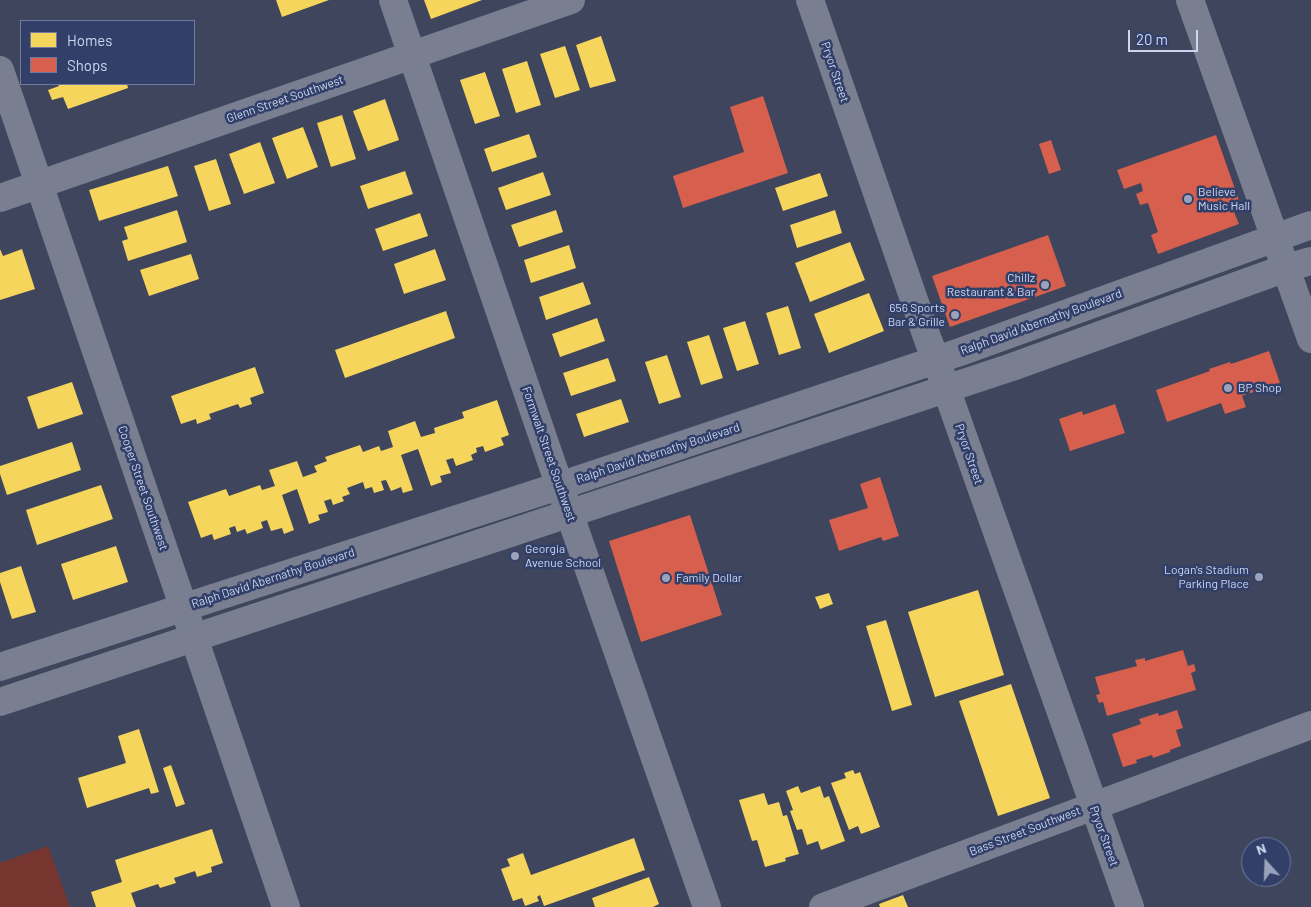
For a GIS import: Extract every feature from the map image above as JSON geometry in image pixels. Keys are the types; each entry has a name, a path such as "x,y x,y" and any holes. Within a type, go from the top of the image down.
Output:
{"main road":[{"name":"Formwalt Street Southwest","path":"393,0 559,486 707,907"},
{"name":"Glenn Street Southwest","path":"0,198 571,0"},
{"name":"Pryor Street","path":"810,0 928,340 1130,907"},
{"path":"1190,0 1276,238 1299,264 1311,339"},
{"name":"Cooper Street Southwest","path":"0,70 286,907"},
{"name":"Ralph David Abernathy Boulevard","path":"0,667 559,486 936,360 1311,225"},
{"path":"0,702 570,515 1036,359 1299,264"},
{"name":"Bass Street Southwest","path":"824,907 1311,725"}],"shaded area":[{"path":"48,846 70,907 0,907 0,863"}],"building: Homes":[{"path":"276,0 329,0 282,17"},
{"path":"424,0 482,0 431,19"},
{"path":"601,36 616,81 590,88 576,45"},
{"path":"565,46 580,90 555,98 540,54"},
{"path":"527,61 541,105 516,113 502,69"},
{"path":"485,72 500,116 475,124 460,80"},
{"path":"127,85 128,88 68,109 63,97 52,100 48,90 59,86"},
{"path":"385,99 399,140 368,151 353,111"},
{"path":"342,115 356,159 331,167 317,123"},
{"path":"303,127 318,167 287,179 272,138"},
{"path":"529,134 537,157 492,172 484,149"},
{"path":"260,142 275,183 244,194 229,154"},
{"path":"216,159 231,204 209,211 194,166"},
{"path":"168,166 178,196 99,221 89,190"},
{"path":"405,171 413,194 368,209 360,186"},
{"path":"543,172 551,195 506,210 498,188"},
{"path":"820,173 828,196 783,211 775,188"},
{"path":"177,210 187,242 128,261 122,241 128,239 124,227"},
{"path":"556,210 563,232 519,247 511,225"},
{"path":"835,210 842,233 797,248 790,225"},
{"path":"420,213 428,236 383,251 375,229"},
{"path":"850,242 865,280 810,302 795,263"},
{"path":"569,245 576,268 531,283 524,260"},
{"path":"0,249 3,256 22,249 35,289 0,300"},
{"path":"435,249 446,280 404,294 394,264"},
{"path":"191,254 199,279 149,296 140,270"},
{"path":"583,282 591,304 546,320 539,297"},
{"path":"869,293 884,331 829,353 814,314"},
{"path":"788,306 801,348 779,355 766,313"},
{"path":"446,311 455,338 345,378 335,350"},
{"path":"597,318 605,341 560,357 552,334"},
{"path":"745,321 759,364 737,371 723,328"},
{"path":"709,335 723,378 701,385 687,342"},
{"path":"667,355 681,397 659,404 645,362"},
{"path":"608,358 616,381 571,396 563,373"},
{"path":"255,367 264,393 250,398 252,404 240,408 238,404 209,414 211,419 197,424 196,419 181,424 171,396"},
{"path":"72,382 83,414 38,429 27,397"},
{"path":"621,399 629,422 584,437 576,414"},
{"path":"497,400 509,435 501,438 504,445 485,452 483,446 476,448 477,452 471,455 473,460 456,466 453,458 446,460 451,473 440,476 442,482 431,486 418,449 401,455 413,490 403,493 401,487 391,491 386,480 381,481 384,490 374,493 372,487 365,489 363,482 347,488 350,494 342,497 344,501 333,505 331,499 324,501 328,512 318,515 320,520 309,524 297,489 282,495 294,530 284,534 282,528 271,531 267,520 261,522 263,528 247,534 245,529 237,532 235,526 229,528 231,534 214,540 212,534 201,538 188,502 226,489 229,496 260,485 262,490 275,486 269,470 297,461 303,477 317,472 314,466 327,461 325,457 360,445 363,452 379,446 381,451 393,447 388,431 415,421 421,437 435,433 434,428 464,418 462,412"},
{"path":"72,442 81,470 7,495 0,474 0,466"},
{"path":"101,485 113,519 37,545 26,510"},
{"path":"116,546 128,582 73,600 61,564"},
{"path":"21,566 36,612 12,619 0,582 0,573"},
{"path":"978,590 1004,675 935,697 908,612"},
{"path":"829,593 833,604 820,609 815,597"},
{"path":"886,620 912,705 892,711 866,626"},
{"path":"1011,684 1050,798 998,816 959,701"},
{"path":"139,729 159,792 151,794 149,788 87,808 78,778 126,763 118,736"},
{"path":"171,765 185,804 176,807 163,768"},
{"path":"853,770 855,774 860,772 880,827 861,834 858,826 849,830 831,783 846,778 844,773"},
{"path":"798,786 801,793 820,786 824,798 829,796 845,841 821,850 818,841 807,845 802,829 797,830 790,811 793,810 786,791"},
{"path":"764,793 768,805 779,802 783,816 787,815 799,854 785,858 786,861 765,867 757,840 752,841 739,800"},
{"path":"212,829 223,863 211,867 212,872 197,877 195,871 174,878 176,883 160,888 158,884 131,893 136,907 96,907 91,892 122,882 115,860"},
{"path":"634,838 645,870 544,906 540,895 537,897 539,901 525,906 522,898 513,901 501,869 510,866 507,859 523,853 531,875"},
{"path":"649,877 659,904 653,907 595,907 592,898"},
{"path":"903,895 908,907 880,907 879,904"}],"building: Shops":[{"path":"763,96 788,173 683,208 673,176 744,152 730,107"},
{"name":"Believe Music Hall","path":"1216,135 1242,209 1234,212 1239,224 1158,254 1151,235 1158,232 1148,203 1140,205 1136,194 1143,191 1141,183 1124,189 1117,170"},
{"path":"1051,140 1061,170 1049,174 1039,144"},
{"path":"1048,235 1066,286 950,327 932,276"},
{"path":"1269,351 1280,383 1242,396 1246,407 1225,414 1221,403 1167,422 1156,390 1210,371 1209,369 1230,362 1231,364"},
{"path":"1115,404 1125,433 1070,451 1059,419 1082,411 1083,415"},
{"path":"880,477 899,536 883,541 881,537 839,551 829,520 868,508 860,484"},
{"name":"Family Dollar","path":"690,515 722,615 641,642 609,541"},
{"path":"1183,650 1188,666 1194,664 1196,671 1191,673 1196,690 1107,716 1103,702 1099,703 1096,695 1100,694 1095,677 1137,666 1135,660 1145,658 1145,661"},
{"path":"1177,710 1183,728 1176,730 1181,746 1153,758 1152,755 1136,760 1137,763 1123,767 1112,734 1141,724 1139,719 1158,713 1159,716"}],"place":[{"name":"Believe Music Hall","path":"1188,199"},
{"name":"Chillz Restaurant & Bar","path":"1045,285"},
{"name":"656 Sports Bar & Grille","path":"955,315"},
{"name":"BP Shop","path":"1228,388"},
{"name":"Georgia Avenue School","path":"515,556"},
{"name":"Logan's Stadium Parking Place","path":"1259,577"},
{"name":"Family Dollar","path":"666,578"}]}
